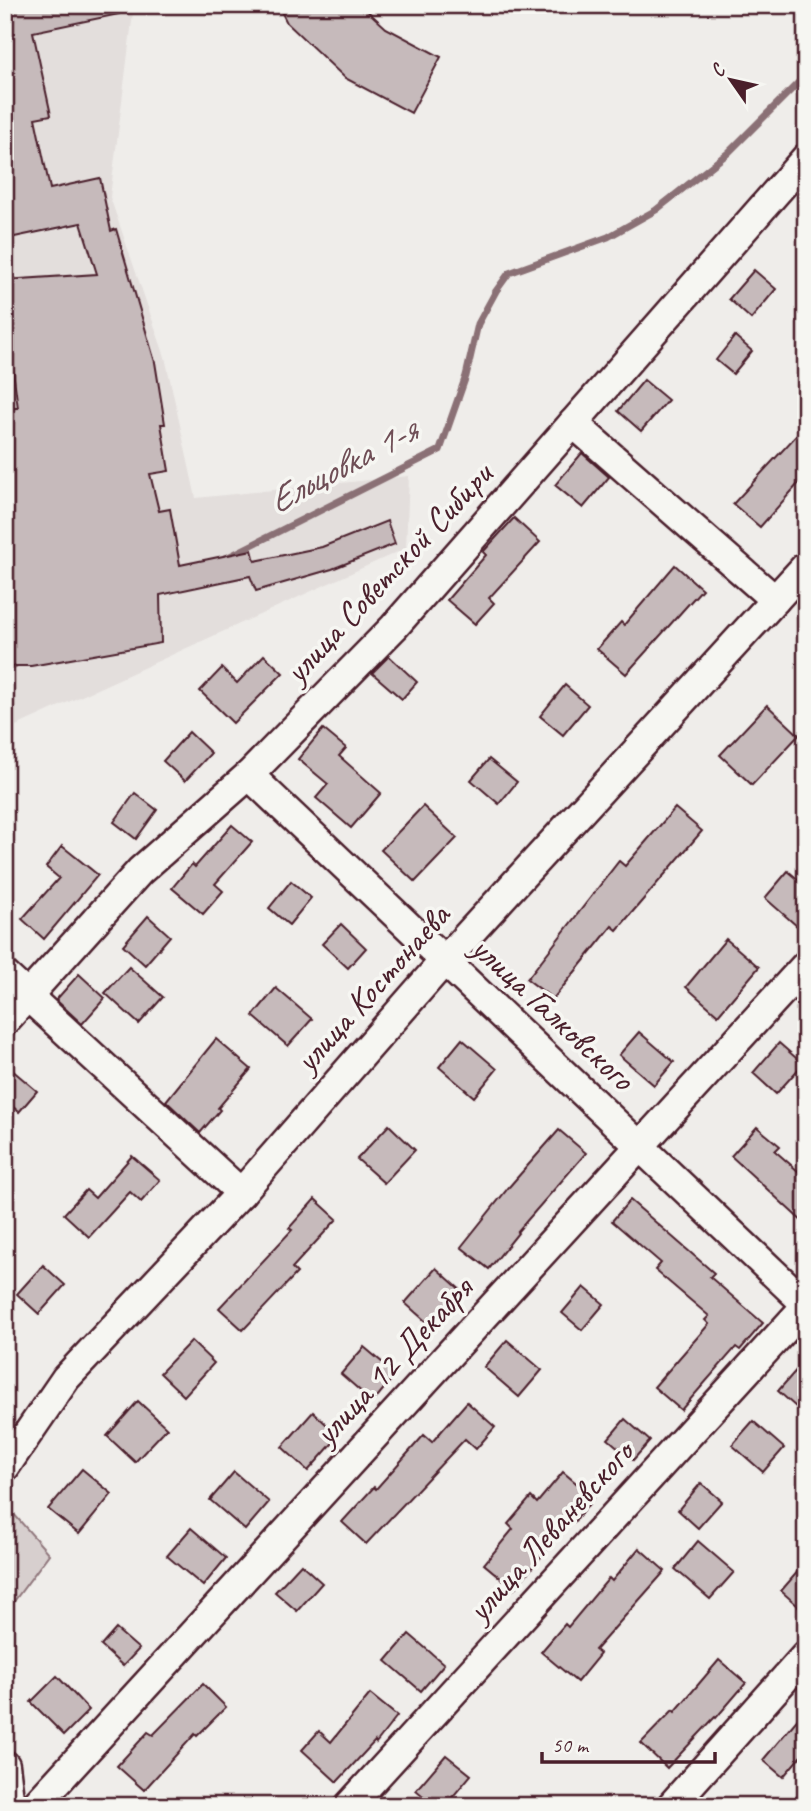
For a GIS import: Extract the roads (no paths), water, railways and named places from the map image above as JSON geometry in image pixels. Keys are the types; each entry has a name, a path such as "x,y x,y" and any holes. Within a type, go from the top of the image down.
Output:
{"street":[{"name":"улица Советской Сибири","path":"5,1021 140,871 249,775 394,627 806,158"},
{"path":"573,423 775,600"},
{"name":"улица Костонаева","path":"6,1462 66,1378 241,1193 444,961 806,566"},
{"name":"улица Галковского","path":"249,775 806,1305"},
{"name":"улица 12 Декабря","path":"35,1806 806,965"},
{"path":"5,975 241,1193"},
{"name":"улица Леваневского","path":"349,1806 806,1305"},
{"path":"671,1806 806,1655"},
{"path":"5,1765 10,1806"}],"waterway":[{"name":"Ельцовка 1-я","path":"228,557 440,450 466,376 478,324 509,273 608,237 656,210 728,153 806,75"},
{"name":"Ельцовка 1-я","path":"5,669 20,662"}]}
